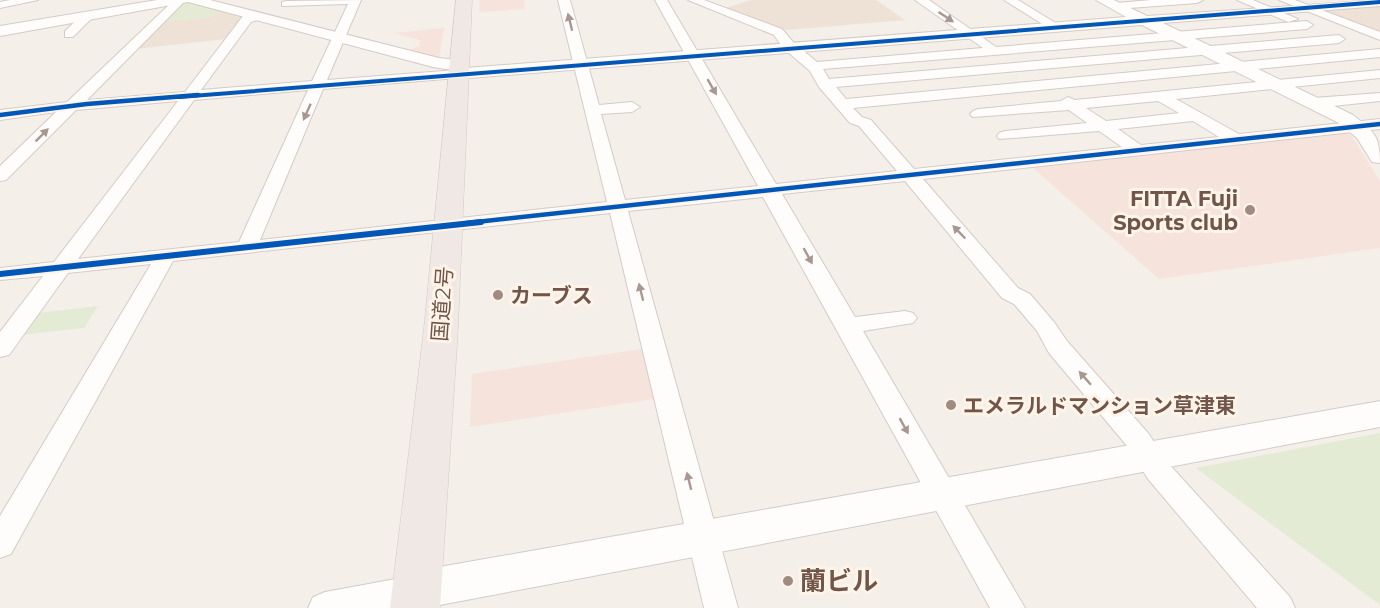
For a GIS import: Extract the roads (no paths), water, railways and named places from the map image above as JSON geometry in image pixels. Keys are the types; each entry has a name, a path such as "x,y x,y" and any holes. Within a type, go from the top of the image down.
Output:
{"highway":[{"name":"国道2号","path":"416,599 441,328 464,0"}],"street":[{"path":"0,5 32,0"},
{"path":"1,32 185,0 239,11 458,69"},
{"path":"0,176 72,105 185,0"},
{"path":"239,11 257,6 355,0 247,247"},
{"path":"564,0 620,207 722,608"},
{"path":"661,0 1008,608"},
{"path":"694,0 778,32 819,75 856,120 869,128 1010,293 1022,299 1046,327 1058,347 1138,440 1148,456 1278,608"},
{"path":"921,0 1136,149"},
{"path":"1010,0 1074,45 1235,139"},
{"path":"1110,3 1197,0"},
{"path":"1243,0 1379,54"},
{"path":"1285,0 1380,36"},
{"path":"0,116 72,105 318,86 458,69 582,64 693,56 1380,2"},
{"path":"1110,3 1357,126 1380,157"},
{"path":"69,34 88,16"},
{"path":"0,349 188,95 247,20 257,16"},
{"path":"819,75 912,58 1307,26"},
{"path":"819,75 932,74 1339,39"},
{"path":"890,40 1034,161"},
{"path":"843,104 1379,54"},
{"path":"978,114 1380,74"},
{"path":"1314,103 1380,97"},
{"path":"594,110 632,107"},
{"path":"1005,136 1197,116"},
{"path":"0,274 1380,124"},
{"path":"0,544 166,256"},
{"path":"848,326 905,318"},
{"path":"325,608 416,599 703,538 1380,414"}],"place":[{"name":"FITTA Fuji Sports club","path":"1250,210"},
{"name":"カーブス","path":"498,295"},
{"name":"エメラルドマンション草津東","path":"951,405"},
{"name":"蘭ビル","path":"788,581"}]}
